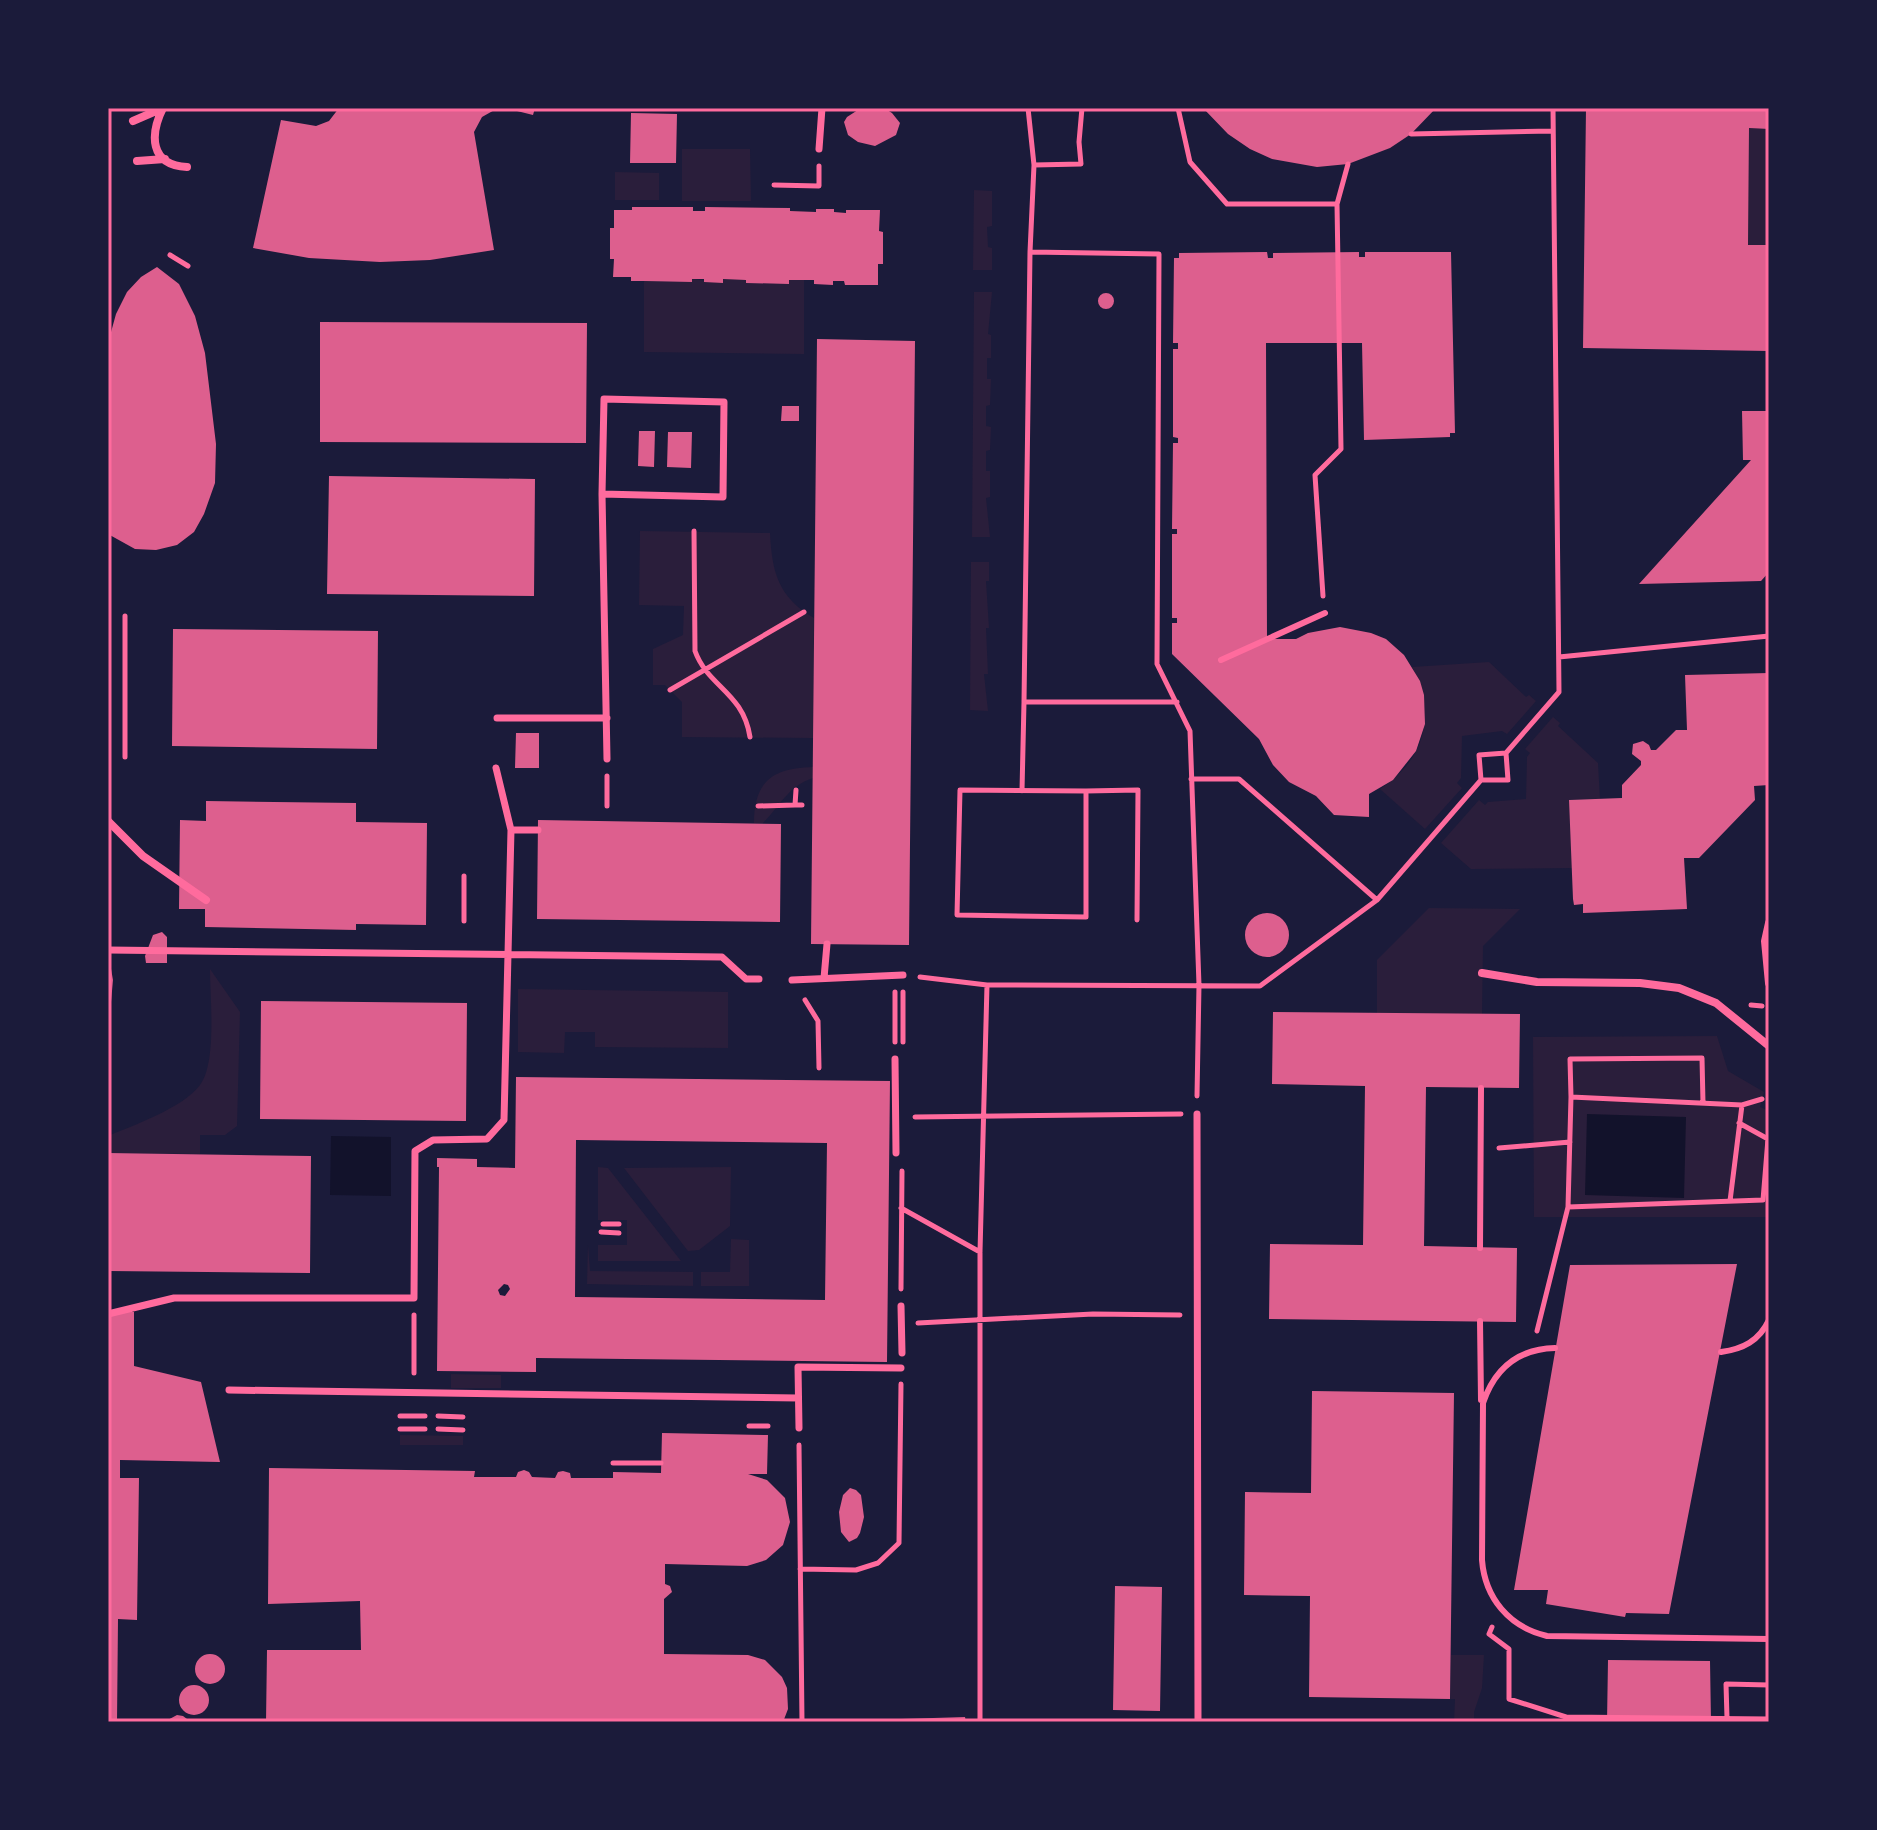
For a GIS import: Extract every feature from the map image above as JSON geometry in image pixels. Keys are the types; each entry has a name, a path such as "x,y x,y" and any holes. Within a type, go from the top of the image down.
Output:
{"street":[{"path":"133,121 163,108"},
{"path":"163,108 155,125 157,149 165,159 187,167"},
{"path":"819,149 822,108"},
{"path":"137,161 165,159"},
{"path":"602,494 723,497 724,402 604,399 602,494 607,759"},
{"path":"497,718 607,718"},
{"path":"108,1314 174,1298 414,1298 415,1151 433,1140 487,1139 504,1120 511,830 496,768"},
{"path":"108,821 143,856 206,900"},
{"path":"511,830 538,830"},
{"path":"1769,923 1765,941 1769,983"},
{"path":"824,978 827,944"},
{"path":"108,950 722,957 746,979 759,979"},
{"path":"1482,973 1537,982 1640,983 1679,988 1716,1003 1769,1046"},
{"path":"792,980 899,975"},
{"path":"895,1059 896,1153"},
{"path":"1197,1114 1198,1722"},
{"path":"899,1306 902,1353"},
{"path":"799,1428 798,1367 901,1368"},
{"path":"229,1390 798,1398"}],"lane":[{"path":"1221,660 1325,613"},
{"path":"1480,1248 1481,1088"},
{"path":"1721,1352 1748,1345 1764,1331 1769,1320"},
{"path":"1480,1321 1483,1572 1492,1598 1509,1617 1521,1627 1547,1636 1769,1639"},
{"path":"1481,1416 1488,1388 1505,1364 1528,1351 1555,1348"}],"path":[{"path":"1022,791 1034,165 1028,108"},
{"path":"1034,165 1081,164 1082,108"},
{"path":"1178,108 1190,162 1227,204 1337,204"},
{"path":"899,975 987,985 1260,986 1377,900 1481,780 1479,755 1506,753 1559,692 1553,108"},
{"path":"1411,134 1553,131"},
{"path":"774,185 819,186 819,149"},
{"path":"1325,613 1315,475 1341,449 1337,204 1348,164"},
{"path":"903,1117 1197,1114 1199,985 1190,731 1157,664 1159,254 1030,252"},
{"path":"170,255 188,266"},
{"path":"694,531 694,644 700,663 743,710 750,737"},
{"path":"670,690 804,612"},
{"path":"125,616 125,757"},
{"path":"1559,657 1769,636"},
{"path":"1024,702 1177,702"},
{"path":"1481,780 1508,780 1506,753"},
{"path":"607,759 607,806"},
{"path":"1191,779 1239,779 1377,900"},
{"path":"758,806 799,805 796,790"},
{"path":"1086,791 1086,917 957,915 960,790 1138,790 1137,920"},
{"path":"464,876 464,921"},
{"path":"899,975 903,1054"},
{"path":"895,1059 899,975"},
{"path":"792,980 818,1021 819,1068"},
{"path":"980,1722 980,1252 987,985"},
{"path":"1537,1330 1568,1207 1570,1059 1702,1058 1703,1103"},
{"path":"1571,1097 1742,1105 1762,1099"},
{"path":"1730,1201 1742,1105"},
{"path":"1568,1207 1763,1200 1768,1139 1739,1123"},
{"path":"1480,1149 1570,1142"},
{"path":"901,1290 902,1162"},
{"path":"900,1207 980,1252"},
{"path":"603,1224 619,1224"},
{"path":"601,1232 619,1233"},
{"path":"414,1298 414,1393"},
{"path":"920,1323 1093,1314 1198,1316"},
{"path":"800,1569 856,1570 878,1563 899,1543 901,1368"},
{"path":"400,1416 425,1416"},
{"path":"438,1416 463,1417"},
{"path":"749,1426 768,1426"},
{"path":"400,1429 425,1429"},
{"path":"438,1429 463,1430"},
{"path":"799,1446 802,1722"},
{"path":"613,1463 661,1463"},
{"path":"1509,1649 1509,1699 1566,1720 1769,1719"},
{"path":"1727,1718 1726,1684 1769,1685"}],"shaded area":[{"path":"1749,128 1769,129 1769,248 1748,245"},
{"path":"682,149 750,149 751,201 682,201"},
{"path":"615,172 659,173 659,200 615,200"},
{"path":"974,190 992,191 992,226 987,227 988,247 992,248 992,270 973,270"},
{"path":"692,279 722,283 723,279 788,284 789,280 804,280 804,354 644,352 644,281 692,282"},
{"path":"974,292 992,292 988,334 991,335 991,358 987,358 987,379 991,379 990,405 986,406 986,426 991,427 990,450 986,451 986,471 990,471 990,497 986,498 990,537 972,537"},
{"path":"640,531 770,533 779,582 792,601 814,618 813,738 682,737 682,702 665,685 653,685 653,649 683,635 684,606 639,605"},
{"path":"971,562 989,562 989,581 986,581 988,674 984,674 988,711 970,710"},
{"path":"1489,662 1526,697 1529,695 1536,701 1507,734 1502,731 1462,736 1461,778 1457,783 1462,788 1425,829 1380,789 1408,764 1422,735 1424,702 1412,667"},
{"path":"1553,717 1560,723 1558,726 1598,763 1600,799 1569,800 1572,868 1471,869 1441,843 1479,800 1485,805 1488,802 1526,799 1527,757 1530,753 1525,749"},
{"path":"813,767 813,778 791,791 763,823 754,823 757,797 768,780 786,770"},
{"path":"1429,908 1520,909 1483,946 1482,1014 1377,1013 1377,960"},
{"path":"210,969 240,1012 237,1126 225,1135 200,1135 200,1154 108,1153 108,1136 170,1108 200,1085 209,1062 211,1046"},
{"path":"518,989 728,992 728,1048 595,1047 595,1032 565,1032 564,1053 518,1052"},
{"path":"1717,1036 1728,1071 1764,1092 1760,1107 1769,1111 1769,1217 1534,1217 1533,1037"},
{"path":"1587,1114 1686,1117 1684,1198 1585,1195"},
{"path":"331,1136 391,1137 391,1196 330,1195"},
{"path":"598,1167 608,1168 681,1261 598,1261 598,1245 627,1245 627,1220 598,1220"},
{"path":"731,1167 730,1226 699,1250 688,1251 624,1168"},
{"path":"731,1239 749,1240 749,1286 701,1286 701,1272 730,1272"},
{"path":"588,1245 590,1271 693,1272 693,1286 587,1284"},
{"path":"451,1374 501,1375 501,1388 451,1388"},
{"path":"400,1435 463,1436 463,1445 400,1445"},
{"path":"1451,1655 1484,1655 1482,1688 1474,1722 1454,1722 1455,1699 1450,1699"}],"building":[{"path":"339,108 498,108 482,117 474,132 494,250 430,260 380,262 309,258 253,248 281,120 316,126 329,121"},
{"path":"505,108 535,108 533,115"},
{"path":"861,108 884,108 892,113 900,123 896,135 875,146 858,142 848,135 844,122"},
{"path":"1203,108 1436,108 1411,134 1390,148 1348,164 1317,167 1272,159 1250,149 1228,134"},
{"path":"1586,108 1769,108 1769,129 1749,128 1748,245 1768,245 1769,248 1769,351 1583,348"},
{"path":"631,113 677,114 676,163 630,163"},
{"path":"632,207 693,207 693,211 705,211 705,207 790,208 790,211 816,212 816,209 834,209 834,212 846,213 846,210 880,210 883,264 878,264 878,285 845,285 844,281 833,281 833,285 814,284 814,280 789,280 789,284 723,279 723,283 704,282 704,279 692,279 692,282 631,281 631,277 613,277 610,228 614,228 614,210 632,210"},
{"path":"1267,252 1268,258 1273,258 1273,253 1359,252 1359,257 1365,257 1365,252 1451,252 1455,433 1450,433 1450,437 1364,440 1362,343 1266,343 1267,639 1296,639 1308,633 1340,627 1371,633 1386,639 1404,655 1420,681 1424,695 1425,724 1416,751 1393,780 1369,794 1369,817 1334,815 1316,796 1289,782 1273,765 1259,739 1172,654 1172,623 1177,623 1177,618 1172,618 1172,534 1177,534 1177,529 1172,529 1173,443 1178,443 1178,438 1173,437 1173,349 1178,349 1178,343 1173,343 1174,258 1179,258 1179,253"},
{"path":"157,267 179,284 195,316 205,353 216,444 215,483 194,532 177,545 156,550 135,549 108,534 108,343 116,314 127,292 141,277"},
{"path":"1106,293 1114,301 1106,309 1098,301"},
{"path":"320,322 587,323 586,443 320,442"},
{"path":"817,339 915,341 909,945 811,944"},
{"path":"782,406 799,406 799,421 781,421"},
{"path":"1742,411 1769,411 1769,572 1761,581 1639,584 1751,460 1743,460"},
{"path":"639,431 655,431 654,467 638,466"},
{"path":"668,432 692,432 691,468 667,467"},
{"path":"329,476 535,479 534,596 327,594"},
{"path":"173,629 378,631 377,749 172,746"},
{"path":"1769,673 1769,785 1754,786 1755,800 1699,858 1684,858 1687,909 1583,913 1583,904 1574,905 1573,899 1569,800 1622,798 1622,785 1641,765 1641,761 1632,754 1633,744 1643,741 1651,750 1656,750 1676,730 1687,730 1685,675"},
{"path":"516,733 539,733 539,768 515,768"},
{"path":"206,801 356,803 356,822 427,823 426,925 356,924 356,930 205,927 205,909 179,909 180,820 206,821"},
{"path":"538,820 781,824 780,922 537,919"},
{"path":"1267,913 1283,919 1289,935 1283,951 1267,957 1251,951 1245,935 1251,919"},
{"path":"162,932 167,937 167,963 146,963 145,956 153,935"},
{"path":"108,952 113,980 110,1013 108,1012"},
{"path":"261,1001 467,1003 466,1121 260,1119"},
{"path":"1273,1012 1520,1014 1519,1088 1426,1087 1424,1246 1517,1248 1516,1322 1269,1319 1270,1244 1363,1245 1365,1086 1272,1084"},
{"path":"516,1077 890,1081 887,1362 536,1358 536,1372 437,1371 437,1158 477,1159 477,1167 515,1168","holes":["576,1140 827,1143 825,1300 575,1297","504,1284 510,1289 505,1296 500,1295 498,1290"]},
{"path":"108,1153 311,1156 310,1273 108,1271"},
{"path":"1737,1264 1669,1614 1626,1613 1625,1617 1546,1604 1548,1590 1514,1590 1570,1265"},
{"path":"108,1311 134,1312 134,1366 201,1382 220,1462 120,1460 120,1478 139,1478 137,1620 118,1619 117,1722 108,1722"},
{"path":"1312,1391 1454,1393 1450,1699 1309,1697 1310,1596 1244,1595 1245,1492 1311,1493"},
{"path":"662,1433 768,1435 767,1474 748,1474 767,1480 785,1498 790,1522 783,1545 766,1560 747,1566 665,1564 665,1584 670,1586 672,1592 664,1599 664,1654 748,1655 765,1660 782,1677 787,1688 788,1709 783,1722 266,1722 267,1650 361,1650 360,1601 268,1604 269,1468 475,1471 474,1477 516,1477 518,1472 524,1470 532,1477 555,1478 558,1472 563,1471 570,1473 571,1478 613,1478 613,1472 661,1473"},
{"path":"850,1488 861,1495 864,1517 857,1538 849,1542 841,1532 839,1512 843,1495"},
{"path":"1115,1586 1162,1587 1160,1711 1113,1710"},
{"path":"210,1654 221,1658 225,1669 221,1680 210,1684 199,1680 195,1669 199,1658"},
{"path":"1608,1660 1710,1661 1711,1722 1607,1722"},
{"path":"194,1685 205,1689 209,1700 205,1711 194,1715 183,1711 179,1700 183,1689"},
{"path":"177,1715 183,1716 191,1722 164,1722"},
{"path":"965,1717 966,1722 901,1722 901,1719"}]}
